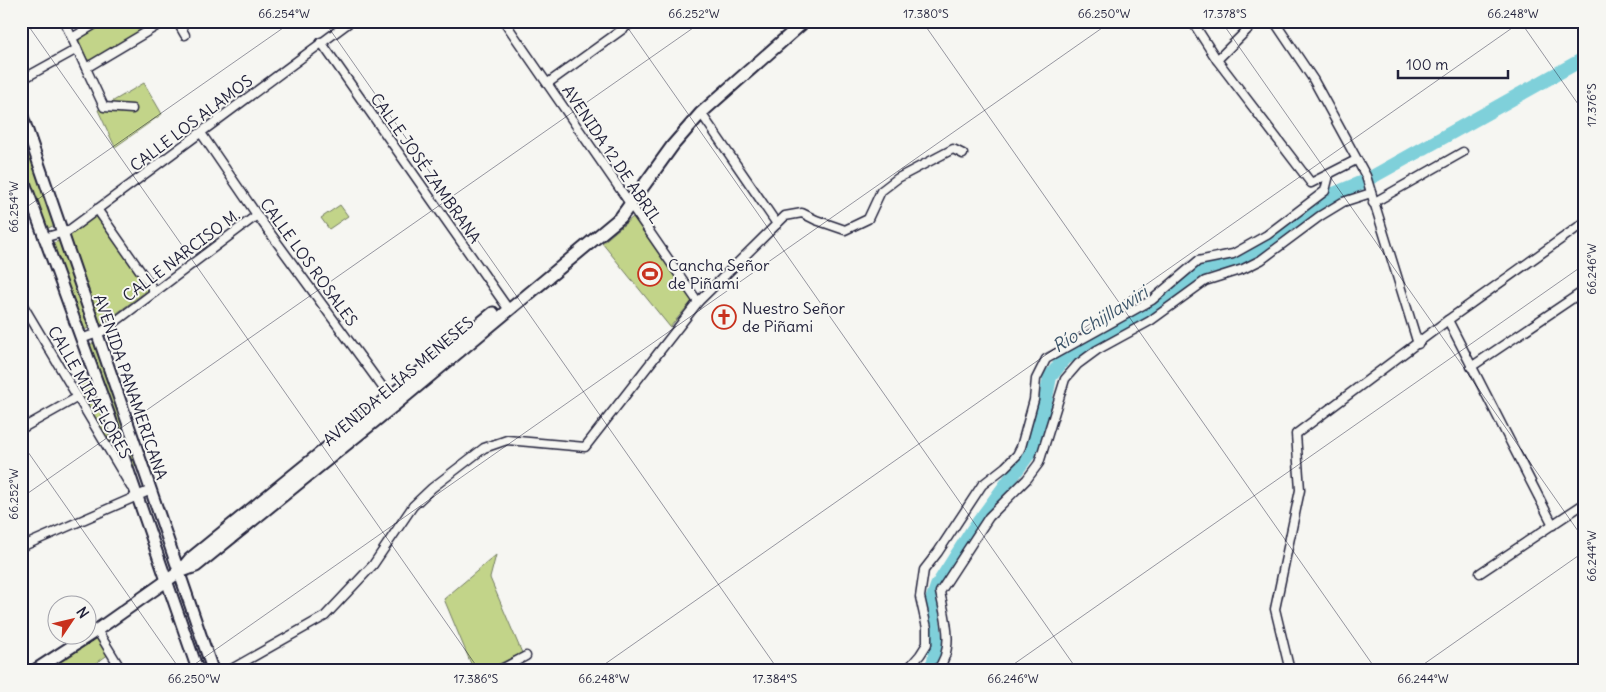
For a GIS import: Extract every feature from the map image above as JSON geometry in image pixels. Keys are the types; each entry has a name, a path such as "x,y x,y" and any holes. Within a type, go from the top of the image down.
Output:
{"main road":[{"name":"AVENIDA ELÍAS MENESES","path":"98,629 179,572 190,559 393,401 507,307 618,209 629,204 673,145 701,113 804,21"},
{"name":"AVENIDA PANAMERICANA","path":"21,112 213,671"},
{"name":"AVENIDA PANAMERICANA","path":"21,173 198,671"},
{"name":"AVENIDA ELÍAS MENESES","path":"36,670 76,644"}],"street":[{"path":"64,21 104,107 132,109"},
{"path":"72,38 100,21"},
{"path":"86,68 165,21"},
{"path":"177,21 185,35"},
{"name":"CALLE LOS ALAMOS","path":"43,238 68,231 351,21"},
{"name":"AVENIDA 12 DE ABRIL","path":"504,21 698,302"},
{"path":"548,83 634,21"},
{"path":"1192,21 1217,60 1311,183 1356,160"},
{"path":"1217,60 1256,21"},
{"path":"1274,21 1313,80 1366,176 1418,344"},
{"name":"CALLE JOSÉ ZAMBRANA","path":"321,42 507,307"},
{"path":"21,80 77,49"},
{"path":"701,113 777,224"},
{"name":"CALLE LOS ROSALES","path":"201,134 257,215 393,401"},
{"path":"228,671 326,616 373,565 413,506 432,488 484,448 507,440 585,447 698,302 785,216 802,213 845,230 868,219 881,191 898,178 953,149 963,154"},
{"path":"1373,203 1463,152"},
{"path":"906,671 920,656 927,644 927,628 920,597 924,570 982,485 1017,455 1034,400 1036,379 1046,359 1152,300 1198,260 1233,254 1266,235 1324,191 1329,175"},
{"path":"936,671 944,667 948,639 940,592 989,517 1027,479 1038,463 1064,379 1078,364 1097,350 1150,321 1205,281 1243,269 1261,260 1320,216 1370,190"},
{"path":"97,209 155,292"},
{"name":"CALLE NARCISO M.","path":"80,339 96,334 257,215"},
{"path":"1290,671 1275,608 1300,490 1296,434 1448,320 1585,222"},
{"path":"1471,367 1585,290"},
{"name":"CALLE MIRAFLORES","path":"21,302 136,496"},
{"path":"1448,320 1553,525"},
{"path":"21,429 78,397"},
{"path":"21,547 151,490"},
{"path":"1480,572 1585,504"},
{"path":"98,632 122,671"},
{"path":"498,671 526,656"}],"green space":[{"path":"109,21 157,21 91,61 87,59 79,41 80,37"},
{"path":"144,83 162,114 115,147 98,110"},
{"path":"21,127 55,225 46,229 21,159"},
{"path":"340,205 348,216 329,229 321,218"},
{"path":"97,215 149,289 100,326 68,237"},
{"path":"633,217 692,301 670,327 602,243"},
{"path":"59,241 89,328 81,331 51,244"},
{"path":"94,343 138,465 132,467 87,346"},
{"path":"91,378 117,447 112,449 76,387"},
{"path":"496,555 490,578 522,653 484,671 474,671 444,599"},
{"path":"98,640 109,654 85,671 45,671 86,644 98,644"}],"waterway":[{"name":"Río Chijllawiri","path":"927,671 934,662 936,644 931,603 937,586 972,531 1030,452 1044,408 1050,377 1064,359 1102,336 1144,318 1204,268 1251,256 1279,237 1299,217 1329,196 1365,181 1585,58"}],"place":[{"name":"Cancha Señor de Piñami","path":"650,274"},
{"name":"Nuestro Señor de Piñami","path":"724,317"}]}
